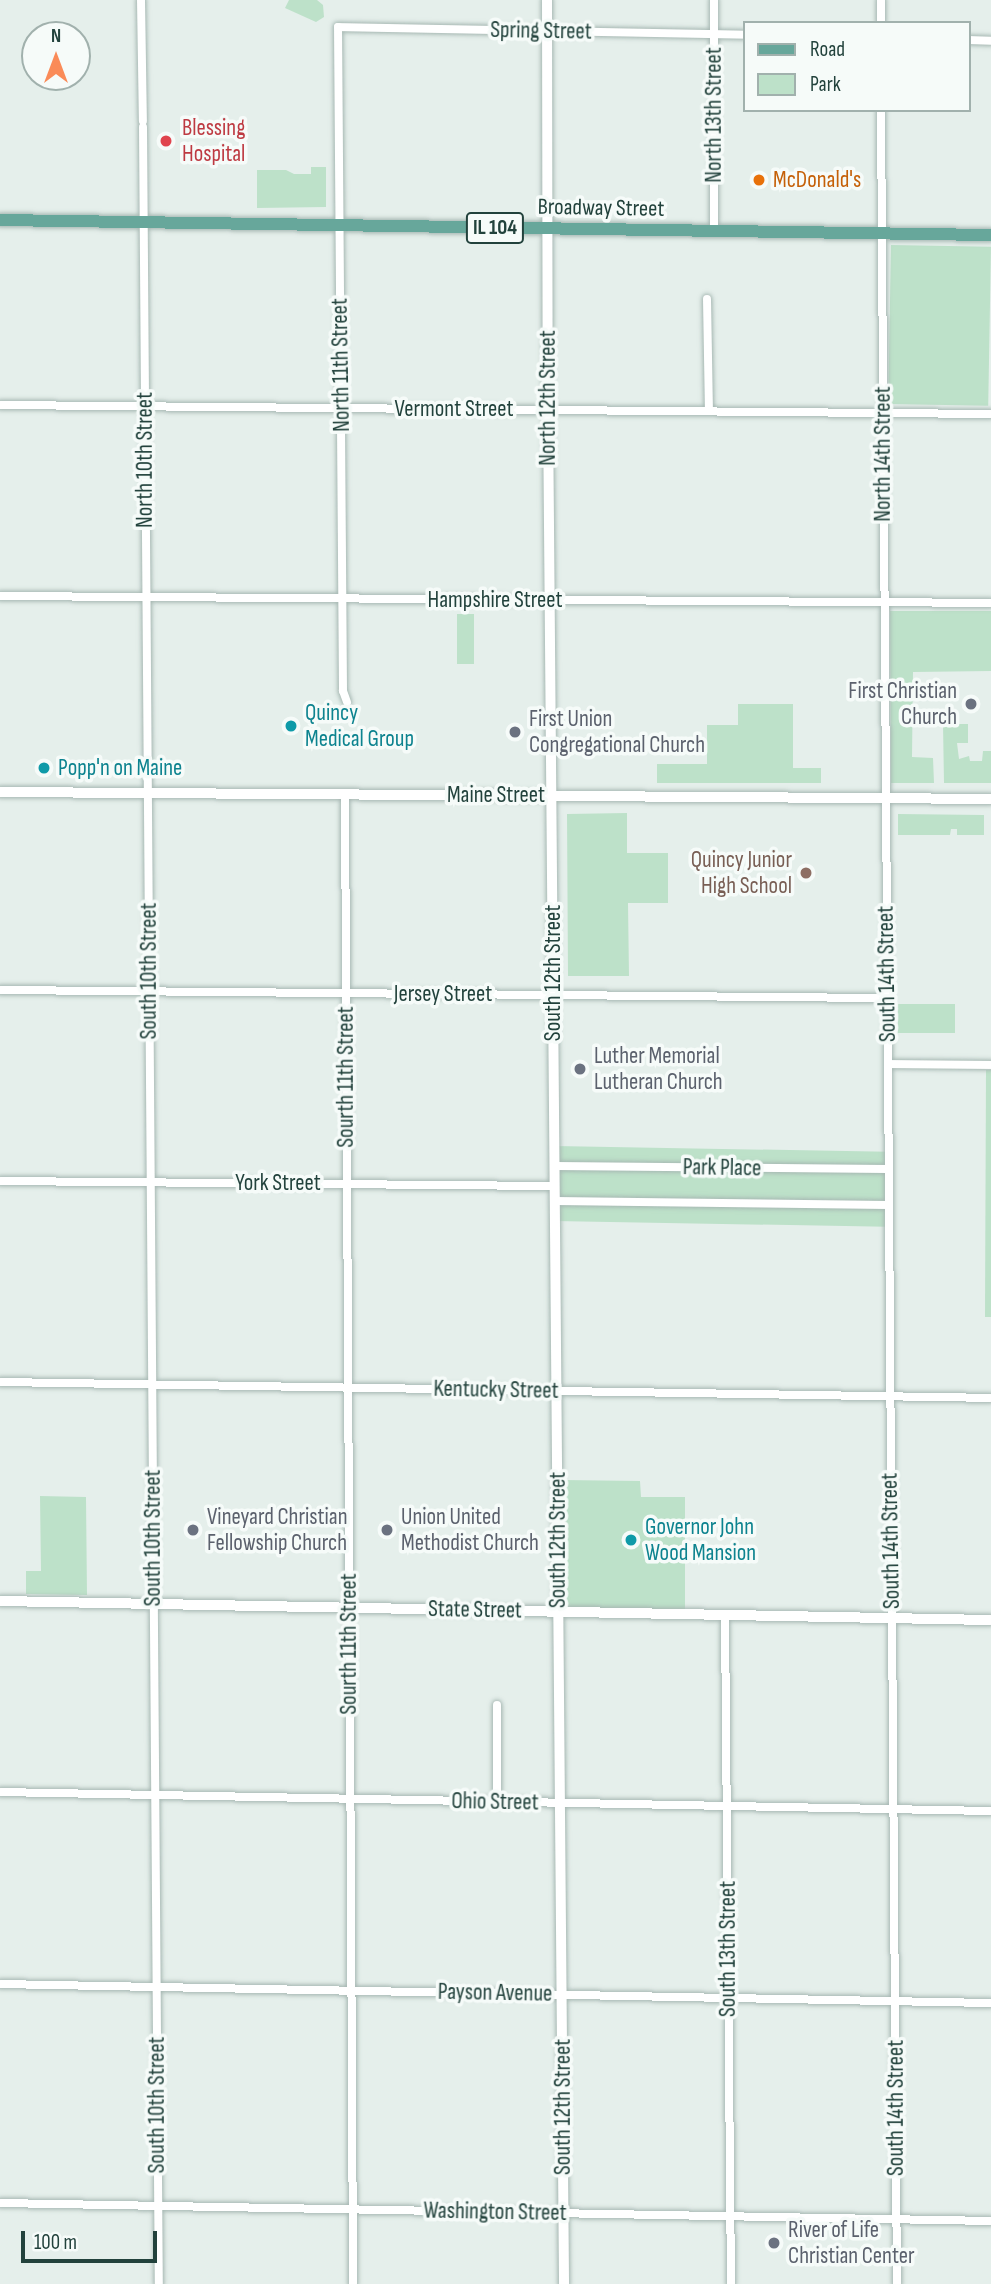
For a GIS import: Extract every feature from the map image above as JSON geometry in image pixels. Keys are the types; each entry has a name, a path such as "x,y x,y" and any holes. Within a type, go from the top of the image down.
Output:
{"main road":[{"name":"Broadway Street","path":"0,220 991,234"}],"street":[{"name":"North 10th Street","path":"141,0 148,793"},
{"name":"North 12th Street","path":"547,0 552,796"},
{"name":"North 13th Street","path":"714,0 714,231"},
{"path":"881,0 881,21"},
{"name":"Spring Street","path":"338,27 743,35"},
{"name":"North 11th Street","path":"338,27 343,691 348,702"},
{"path":"970,40 991,40"},
{"name":"North 14th Street","path":"881,112 886,799"},
{"path":"707,299 709,411"},
{"name":"Vermont Street","path":"0,405 991,414"},
{"name":"Hampshire Street","path":"0,597 991,603"},
{"name":"Maine Street","path":"0,792 991,799"},
{"name":"South 10th Street","path":"148,793 159,2284"},
{"name":"Sourth 11th Street","path":"345,794 353,2284"},
{"name":"South 12th Street","path":"552,796 564,2284"},
{"name":"South 14th Street","path":"886,799 897,2284"},
{"name":"Jersey Street","path":"0,990 887,998"},
{"path":"888,1065 991,1065"},
{"name":"Park Place","path":"555,1167 888,1170"},
{"name":"York Street","path":"0,1181 555,1186"},
{"name":"Park Place","path":"555,1202 888,1205"},
{"name":"Kentucky Street","path":"0,1382 991,1398"},
{"name":"State Street","path":"0,1601 991,1620"},
{"name":"South 13th Street","path":"725,1615 731,2284"},
{"path":"497,1705 497,1802"},
{"name":"Ohio Street","path":"0,1792 991,1811"},
{"name":"Payson Avenue","path":"0,1984 991,2003"},
{"name":"Washington Street","path":"0,2203 991,2221"}],"green space":[{"path":"289,0 317,0 323,5 324,17 316,22 285,8"},
{"path":"311,167 326,167 326,207 257,208 257,170 286,170 294,174 311,174"},
{"path":"891,245 991,247 988,406 888,404"},
{"path":"890,611 991,611 991,671 913,672 912,757 933,758 934,783 891,783"},
{"path":"457,614 474,614 474,664 457,664"},
{"path":"738,704 793,704 793,768 821,768 821,783 657,783 657,764 707,764 707,725 738,725"},
{"path":"943,724 968,724 968,743 957,743 959,759 969,756 970,761 982,761 983,751 991,751 991,783 944,783"},
{"path":"627,813 627,853 668,853 668,903 628,903 629,976 568,976 567,814"},
{"path":"898,814 984,815 984,835 957,835 957,829 951,829 950,835 898,835"},
{"path":"898,1004 955,1004 955,1033 898,1033"},
{"path":"986,1070 991,1070 991,1317 985,1317"},
{"path":"555,1146 888,1152 887,1227 554,1221"},
{"path":"562,1480 640,1481 641,1497 685,1497 685,1611 561,1610"},
{"path":"40,1496 86,1497 87,1595 26,1594 26,1571 41,1571"}],"place":[{"name":"Blessing Hospital","path":"166,141"},
{"name":"McDonald's","path":"759,180"},
{"name":"First Christian Church","path":"971,704"},
{"name":"Quincy Medical Group","path":"291,726"},
{"name":"First Union Congregational Church","path":"515,732"},
{"name":"Popp'n on Maine","path":"44,768"},
{"name":"Quincy Junior High School","path":"806,873"},
{"name":"Luther Memorial Lutheran Church","path":"580,1069"},
{"name":"Vineyard Christian Fellowship Church","path":"193,1530"},
{"name":"Union United Methodist Church","path":"387,1530"},
{"name":"Governor John Wood Mansion","path":"631,1540"},
{"name":"River of Life Christian Center","path":"774,2243"}]}
